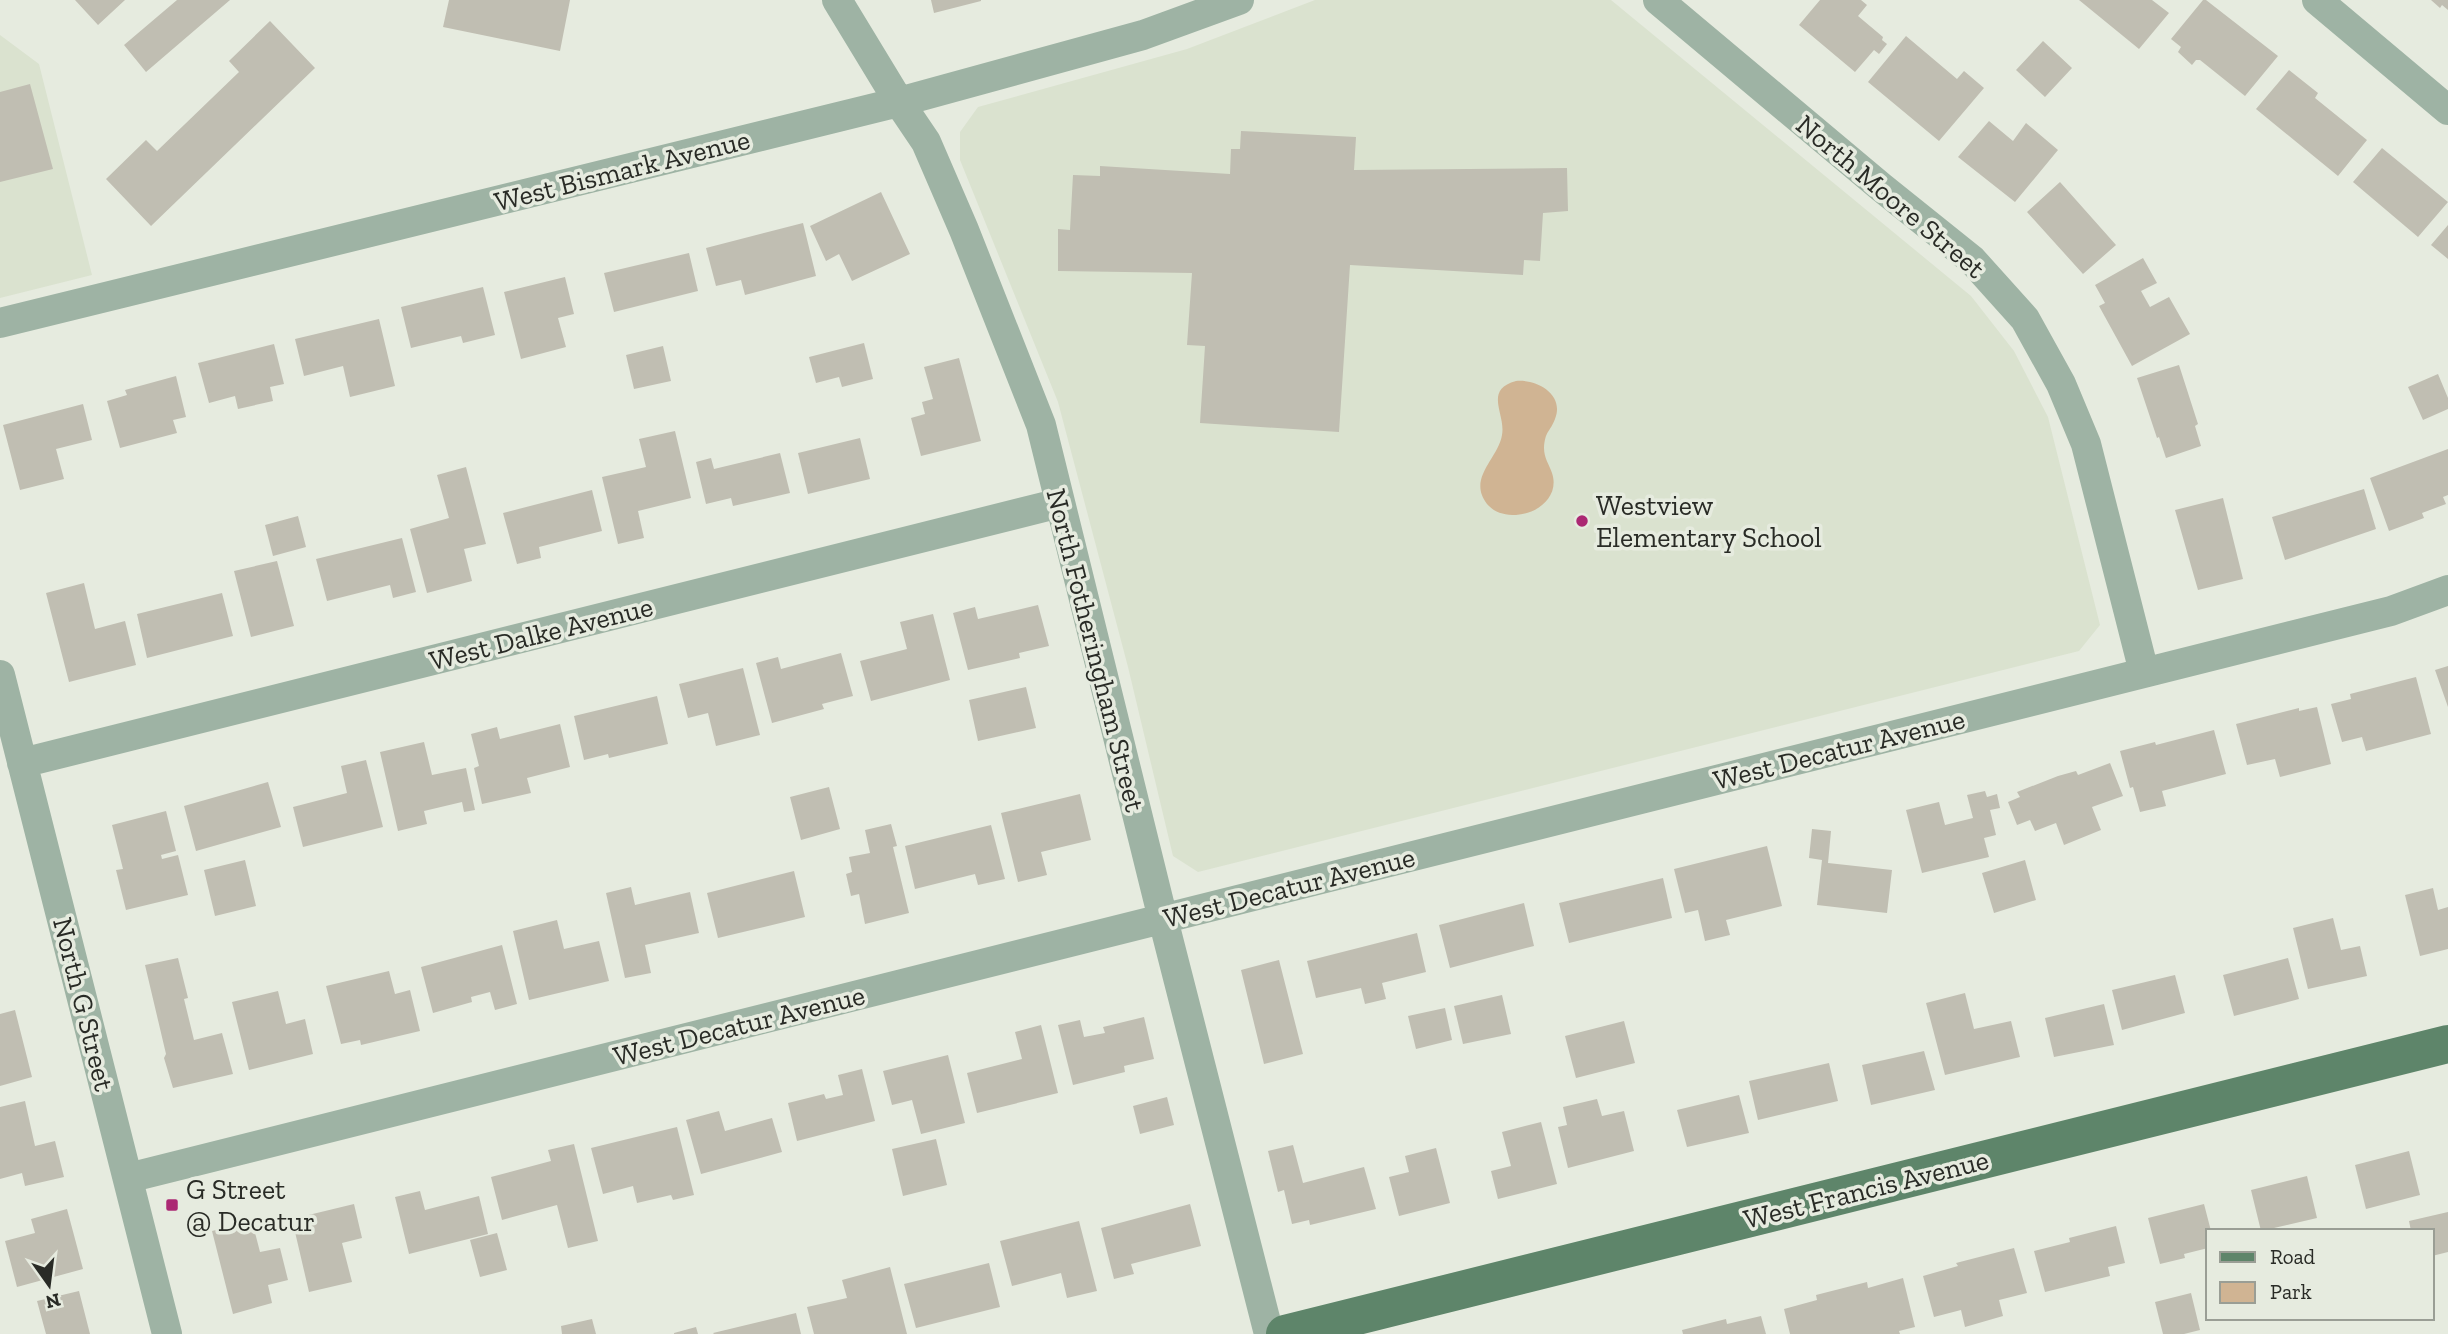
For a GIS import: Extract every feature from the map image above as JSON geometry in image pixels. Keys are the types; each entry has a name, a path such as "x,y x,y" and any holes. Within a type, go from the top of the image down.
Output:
{"main road":[{"name":"West Francis Avenue","path":"1285,1334 2448,1044"}],"street":[{"name":"North Fotheringham Street","path":"837,0 898,102 926,142 1041,425 1269,1334"},
{"name":"West Bismark Avenue","path":"0,323 898,102 1143,35 1239,0"},
{"name":"North Moore Street","path":"1658,0 1972,260 2025,319 2061,384 2086,444 2144,672"},
{"path":"2317,0 2448,110"},
{"name":"West Dalke Avenue","path":"22,763 1060,503"},
{"name":"West Decatur Avenue","path":"128,1178 2391,611 2448,590"},
{"name":"North G Street","path":"0,675 167,1334"}],"shaded area":[{"name":"Westview Elementary School","path":"1315,0 1611,0 1971,296 2014,351 2048,417 2100,625 2079,651 1198,872 1173,856 1128,667 1058,402 960,160 960,132 978,107 1187,49"},
{"path":"0,35 39,64 92,275 0,298"}],"green space":[{"path":"1516,381 1540,386 1552,395 1556,402 1555,419 1545,438 1544,448 1554,482 1550,497 1539,508 1524,514 1508,515 1487,504 1480,486 1502,435 1498,404 1500,390"}],"building":[{"path":"75,0 125,0 98,25"},
{"path":"177,0 230,0 146,72 124,45"},
{"path":"449,0 570,0 560,51 443,27"},
{"path":"931,0 981,0 981,1 934,13"},
{"path":"1820,0 1861,0 1867,5 1858,16 1883,37 1882,40 1887,44 1879,54 1874,50 1855,72 1799,25"},
{"path":"2079,0 2152,0 2169,13 2139,49"},
{"path":"2203,0 2278,56 2245,96 2200,60 2196,60 2192,65 2178,52 2181,47 2171,39"},
{"path":"2431,0 2448,0 2448,10 2442,5 2440,8"},
{"path":"270,21 315,68 151,226 106,179 146,140 157,151 239,72 229,61"},
{"path":"1906,36 1957,79 1964,71 1984,88 1939,141 1868,82"},
{"path":"2043,41 2072,68 2045,97 2016,70"},
{"path":"2289,70 2318,93 2315,98 2367,140 2338,176 2256,109"},
{"path":"30,84 53,169 0,182 0,92"},
{"path":"1989,121 2013,141 2026,123 2058,150 2015,202 1958,157"},
{"path":"1241,131 1356,137 1354,170 1567,168 1568,211 1543,213 1540,261 1524,260 1523,275 1350,265 1339,432 1200,423 1205,346 1187,345 1192,273 1058,271 1058,229 1070,230 1073,175 1100,176 1100,166 1230,174 1231,149 1240,149"},
{"path":"2382,148 2448,202 2418,237 2353,182"},
{"path":"2060,182 2116,245 2083,274 2027,212"},
{"path":"881,192 910,254 852,281 839,254 826,261 810,226"},
{"path":"803,223 816,276 745,295 741,280 716,286 706,248"},
{"path":"2448,225 2448,259 2431,245"},
{"path":"689,253 698,291 614,312 604,273"},
{"path":"2143,258 2157,283 2141,291 2150,307 2169,297 2190,334 2132,366 2099,306 2105,303 2095,285"},
{"path":"565,277 574,314 558,318 566,347 521,359 504,292"},
{"path":"483,287 495,335 463,343 461,336 411,348 401,307"},
{"path":"379,319 395,386 350,397 343,366 304,376 295,339"},
{"path":"864,343 873,379 842,387 839,377 816,383 809,357"},
{"path":"274,344 284,384 270,387 273,401 238,409 235,396 209,403 198,363"},
{"path":"663,346 671,381 634,389 626,355"},
{"path":"959,358 981,441 921,456 911,418 925,414 922,402 933,399 924,367"},
{"path":"2179,365 2198,424 2195,426 2201,446 2166,458 2137,378"},
{"path":"2438,374 2448,398 2448,409 2423,420 2408,387"},
{"path":"176,376 186,417 173,420 177,433 120,448 107,401 127,395 125,390"},
{"path":"83,404 92,440 56,449 64,479 20,490 3,425"},
{"path":"675,431 691,498 638,511 644,538 618,544 602,477 646,467 639,439"},
{"path":"860,438 870,479 808,494 798,453"},
{"path":"2448,449 2448,495 2443,497 2446,504 2422,513 2424,518 2389,531 2370,478"},
{"path":"780,453 790,493 733,506 731,498 706,504 696,462 711,458 714,469"},
{"path":"466,467 486,544 464,549 472,581 427,593 410,529 449,518 437,475"},
{"path":"2364,489 2376,529 2285,560 2272,517"},
{"path":"592,490 602,531 539,547 541,558 517,564 503,513"},
{"path":"2223,498 2243,579 2198,590 2175,510"},
{"path":"298,516 306,547 273,556 265,525"},
{"path":"402,538 416,592 393,598 390,585 327,601 316,559"},
{"path":"277,561 294,626 251,637 234,571"},
{"path":"84,583 95,629 125,621 136,665 69,682 46,593"},
{"path":"222,593 233,636 147,658 137,614"},
{"path":"1038,605 1049,646 1019,653 1020,658 968,670 953,613 975,607 978,619"},
{"path":"933,614 950,680 871,701 860,661 907,649 900,622"},
{"path":"841,653 853,696 822,704 824,709 772,723 756,663 778,657 781,669"},
{"path":"2448,666 2448,707 2435,670"},
{"path":"743,668 760,735 716,746 708,713 688,718 679,684"},
{"path":"2416,677 2431,734 2366,751 2362,737 2342,742 2331,704 2351,699 2350,694"},
{"path":"1026,687 1036,728 978,741 969,700"},
{"path":"657,696 668,744 609,758 608,754 584,760 574,716"},
{"path":"2317,707 2331,764 2280,777 2275,759 2247,765 2236,724 2299,708 2299,711"},
{"path":"560,724 570,767 527,778 531,793 482,804 474,768 479,766 471,734 497,727 500,739"},
{"path":"2214,730 2226,774 2162,791 2166,806 2140,812 2120,751"},
{"path":"424,742 432,775 466,768 475,810 464,812 462,802 424,811 427,824 398,831 380,752"},
{"path":"366,760 383,827 303,847 293,807 347,793 341,766"},
{"path":"2110,763 2123,796 2092,807 2101,830 2064,845 2056,823 2035,831 2030,820 2017,825 2008,802 2020,797 2017,792 2058,776 2076,771 2078,775"},
{"path":"268,782 281,827 196,851 184,806"},
{"path":"829,787 840,829 801,840 790,797"},
{"path":"1985,791 1987,797 1997,794 2000,808 1990,810 1996,835 1984,838 1989,857 1922,873 1906,810 1939,802 1945,825 1973,818 1967,795"},
{"path":"1080,794 1091,840 1041,852 1047,875 1018,882 1001,813"},
{"path":"166,811 176,851 161,855 162,859 178,855 188,895 126,910 116,870 123,869 112,825"},
{"path":"891,824 897,846 893,847 909,913 865,924 859,894 851,896 846,874 852,872 849,857 870,853 865,830"},
{"path":"991,825 1005,879 978,885 975,874 915,889 905,846"},
{"path":"1812,829 1831,831 1828,863 1892,870 1887,913 1817,905 1822,860 1809,858"},
{"path":"1767,846 1782,906 1726,920 1730,935 1705,941 1698,910 1685,913 1674,869"},
{"path":"245,860 256,906 215,916 204,870"},
{"path":"2025,860 2036,900 1994,913 1982,873"},
{"path":"794,871 805,917 718,938 707,893"},
{"path":"1663,878 1672,918 1569,943 1559,903"},
{"path":"631,887 635,905 690,892 699,933 645,945 651,973 625,978 606,893"},
{"path":"2433,888 2438,910 2448,907 2448,949 2420,956 2405,895"},
{"path":"1524,903 1534,946 1450,968 1439,925"},
{"path":"2333,918 2341,950 2360,946 2367,976 2308,989 2293,928"},
{"path":"557,920 564,949 599,941 609,981 529,1000 513,931"},
{"path":"1417,933 1426,972 1382,983 1386,999 1365,1004 1361,988 1316,998 1307,961"},
{"path":"502,945 517,1004 495,1010 490,992 471,997 472,1002 433,1013 421,967"},
{"path":"178,958 188,998 184,999 194,1040 222,1033 233,1074 173,1088 164,1058 166,1054 145,965"},
{"path":"2288,958 2299,999 2234,1016 2223,975"},
{"path":"1279,960 1303,1054 1264,1064 1241,970"},
{"path":"389,971 395,994 410,990 420,1031 361,1045 360,1040 341,1044 326,986"},
{"path":"2175,975 2185,1013 2122,1030 2112,990"},
{"path":"278,991 286,1024 305,1019 313,1054 249,1070 232,1002"},
{"path":"1965,993 1974,1029 2011,1021 2020,1057 1945,1075 1926,1003"},
{"path":"1502,995 1511,1034 1463,1044 1454,1006"},
{"path":"2104,1004 2114,1045 2054,1057 2045,1018"},
{"path":"1445,1008 1452,1040 1416,1049 1408,1016"},
{"path":"15,1010 32,1077 0,1086 0,1014"},
{"path":"1144,1017 1154,1059 1124,1066 1125,1072 1073,1085 1058,1025 1080,1020 1084,1037 1105,1033 1103,1027"},
{"path":"1624,1021 1635,1063 1576,1078 1565,1036"},
{"path":"1041,1025 1058,1093 977,1113 967,1073 1022,1059 1015,1032"},
{"path":"1924,1051 1935,1090 1871,1105 1862,1065"},
{"path":"948,1055 965,1123 921,1134 912,1100 892,1105 883,1071"},
{"path":"1829,1063 1838,1101 1758,1120 1749,1081"},
{"path":"862,1069 875,1121 797,1141 788,1103 824,1094 826,1099 843,1095 838,1075"},
{"path":"1739,1095 1749,1133 1687,1147 1677,1110"},
{"path":"1167,1097 1174,1125 1140,1134 1133,1106"},
{"path":"1597,1099 1602,1116 1624,1111 1634,1151 1568,1168 1558,1127 1567,1125 1563,1107"},
{"path":"25,1101 35,1146 55,1141 64,1177 25,1186 22,1173 0,1179 0,1107"},
{"path":"719,1111 725,1131 772,1118 782,1152 701,1174 686,1120"},
{"path":"1541,1122 1557,1184 1498,1199 1491,1171 1511,1166 1502,1132"},
{"path":"677,1127 694,1195 673,1200 671,1195 637,1203 633,1186 603,1194 591,1148"},
{"path":"936,1139 947,1185 903,1196 892,1149"},
{"path":"574,1144 598,1241 568,1248 557,1205 502,1220 491,1177 551,1161 548,1150"},
{"path":"1293,1145 1303,1183 1364,1167 1376,1209 1310,1225 1309,1220 1292,1224 1284,1190 1278,1192 1268,1151"},
{"path":"1436,1148 1450,1203 1399,1216 1389,1177 1409,1172 1405,1156"},
{"path":"2409,1151 2420,1195 2366,1209 2355,1165"},
{"path":"2307,1176 2317,1218 2261,1229 2251,1190"},
{"path":"420,1191 425,1210 479,1196 488,1234 409,1254 395,1197"},
{"path":"354,1204 362,1238 342,1243 352,1282 309,1292 292,1219"},
{"path":"1190,1204 1201,1246 1131,1264 1134,1274 1114,1279 1101,1228"},
{"path":"2204,1204 2210,1229 2206,1229 2206,1248 2184,1254 2185,1258 2160,1264 2148,1218"},
{"path":"67,1209 83,1269 17,1287 5,1241 35,1233 31,1219"},
{"path":"2448,1212 2448,1252 2434,1256 2434,1229 2411,1229 2409,1221"},
{"path":"252,1221 260,1252 280,1248 288,1280 268,1285 272,1303 233,1314 212,1231"},
{"path":"1079,1221 1097,1291 1067,1298 1061,1273 1012,1286 1000,1241"},
{"path":"2116,1226 2125,1263 2108,1267 2110,1276 2045,1292 2034,1251 2070,1242 2069,1238"},
{"path":"497,1233 507,1270 480,1277 470,1240"},
{"path":"2014,1248 2027,1293 1999,1300 2003,1316 1965,1327 1961,1310 1934,1317 1923,1276 1958,1266 1956,1263"},
{"path":"989,1263 1000,1307 916,1328 904,1284"},
{"path":"890,1267 907,1334 814,1334 807,1307 847,1298 842,1280"},
{"path":"1903,1278 1915,1327 1899,1331 1900,1334 1790,1334 1784,1309 1817,1300 1816,1295 1867,1282 1868,1288"},
{"path":"79,1291 90,1334 46,1334 37,1301"},
{"path":"2191,1293 2200,1330 2184,1334 2163,1334 2155,1302"},
{"path":"796,1313 801,1334 713,1333"},
{"path":"1761,1316 1766,1334 1683,1334 1682,1330 1726,1319 1727,1324"},
{"path":"592,1319 596,1334 562,1334 561,1326"},
{"path":"696,1327 698,1334 674,1334 674,1333"}],"place":[{"name":"Westview Elementary School","path":"1582,521"},
{"name":"G Street @ Decatur","path":"172,1205"}]}
